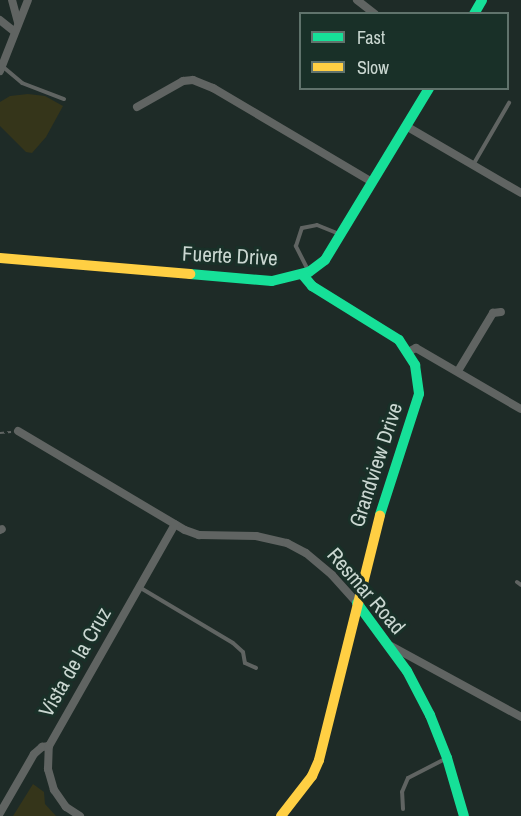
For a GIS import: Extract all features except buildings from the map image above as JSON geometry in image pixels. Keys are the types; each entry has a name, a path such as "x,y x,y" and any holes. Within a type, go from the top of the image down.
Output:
{"street":[{"path":"12,0 17,11 18,24"},
{"path":"1,68 28,0"},
{"path":"357,0 372,12"},
{"path":"0,20 15,32"},
{"path":"137,106 183,81 193,80 213,88 372,182"},
{"path":"305,273 325,260 428,90"},
{"path":"406,126 521,193"},
{"name":"Fuerte Drive","path":"0,258 261,281 272,281 305,273"},
{"name":"Grandview Drive","path":"281,816 312,776 319,760 374,535 417,402 418,380 408,352 393,335 312,286 305,273"},
{"path":"458,371 493,313 501,312"},
{"path":"408,352 416,348 521,409"},
{"name":"Resmar Road","path":"18,431 175,524 199,535 256,536 287,543 306,553 332,575 357,603 407,671 430,715 447,758 464,816"},
{"name":"Vista de la Cruz","path":"80,816 66,807 54,790 48,769 49,746 175,524"},
{"path":"388,645 521,717"},
{"path":"0,813 34,754 42,747 49,746"}],"lane":[{"path":"1,68 22,83 64,99"},
{"path":"472,166 509,103"},
{"path":"305,273 296,246 302,228 317,225 339,235"},
{"path":"139,587 233,642 243,652 245,663 256,668"},
{"path":"403,809 402,792 408,778 416,771 447,758"}],"path":[{"path":"0,433 18,431"}],"shaded area":[{"path":"28,94 45,96 63,106 46,137 32,153 26,152 0,126 0,102 10,96"},
{"path":"33,784 44,792 45,804 56,816 13,816"}],"traffic: fast":[{"path":"475,12 482,0"},
{"path":"190,274 272,281 309,272 325,260 428,90"},
{"path":"302,274 312,286 399,340 415,365 419,394 380,515"},
{"path":"357,603 407,671 430,715 447,758 464,816"}],"traffic: slow":[{"path":"0,258 190,274"},
{"path":"281,816 312,776 319,760 380,515"}]}
